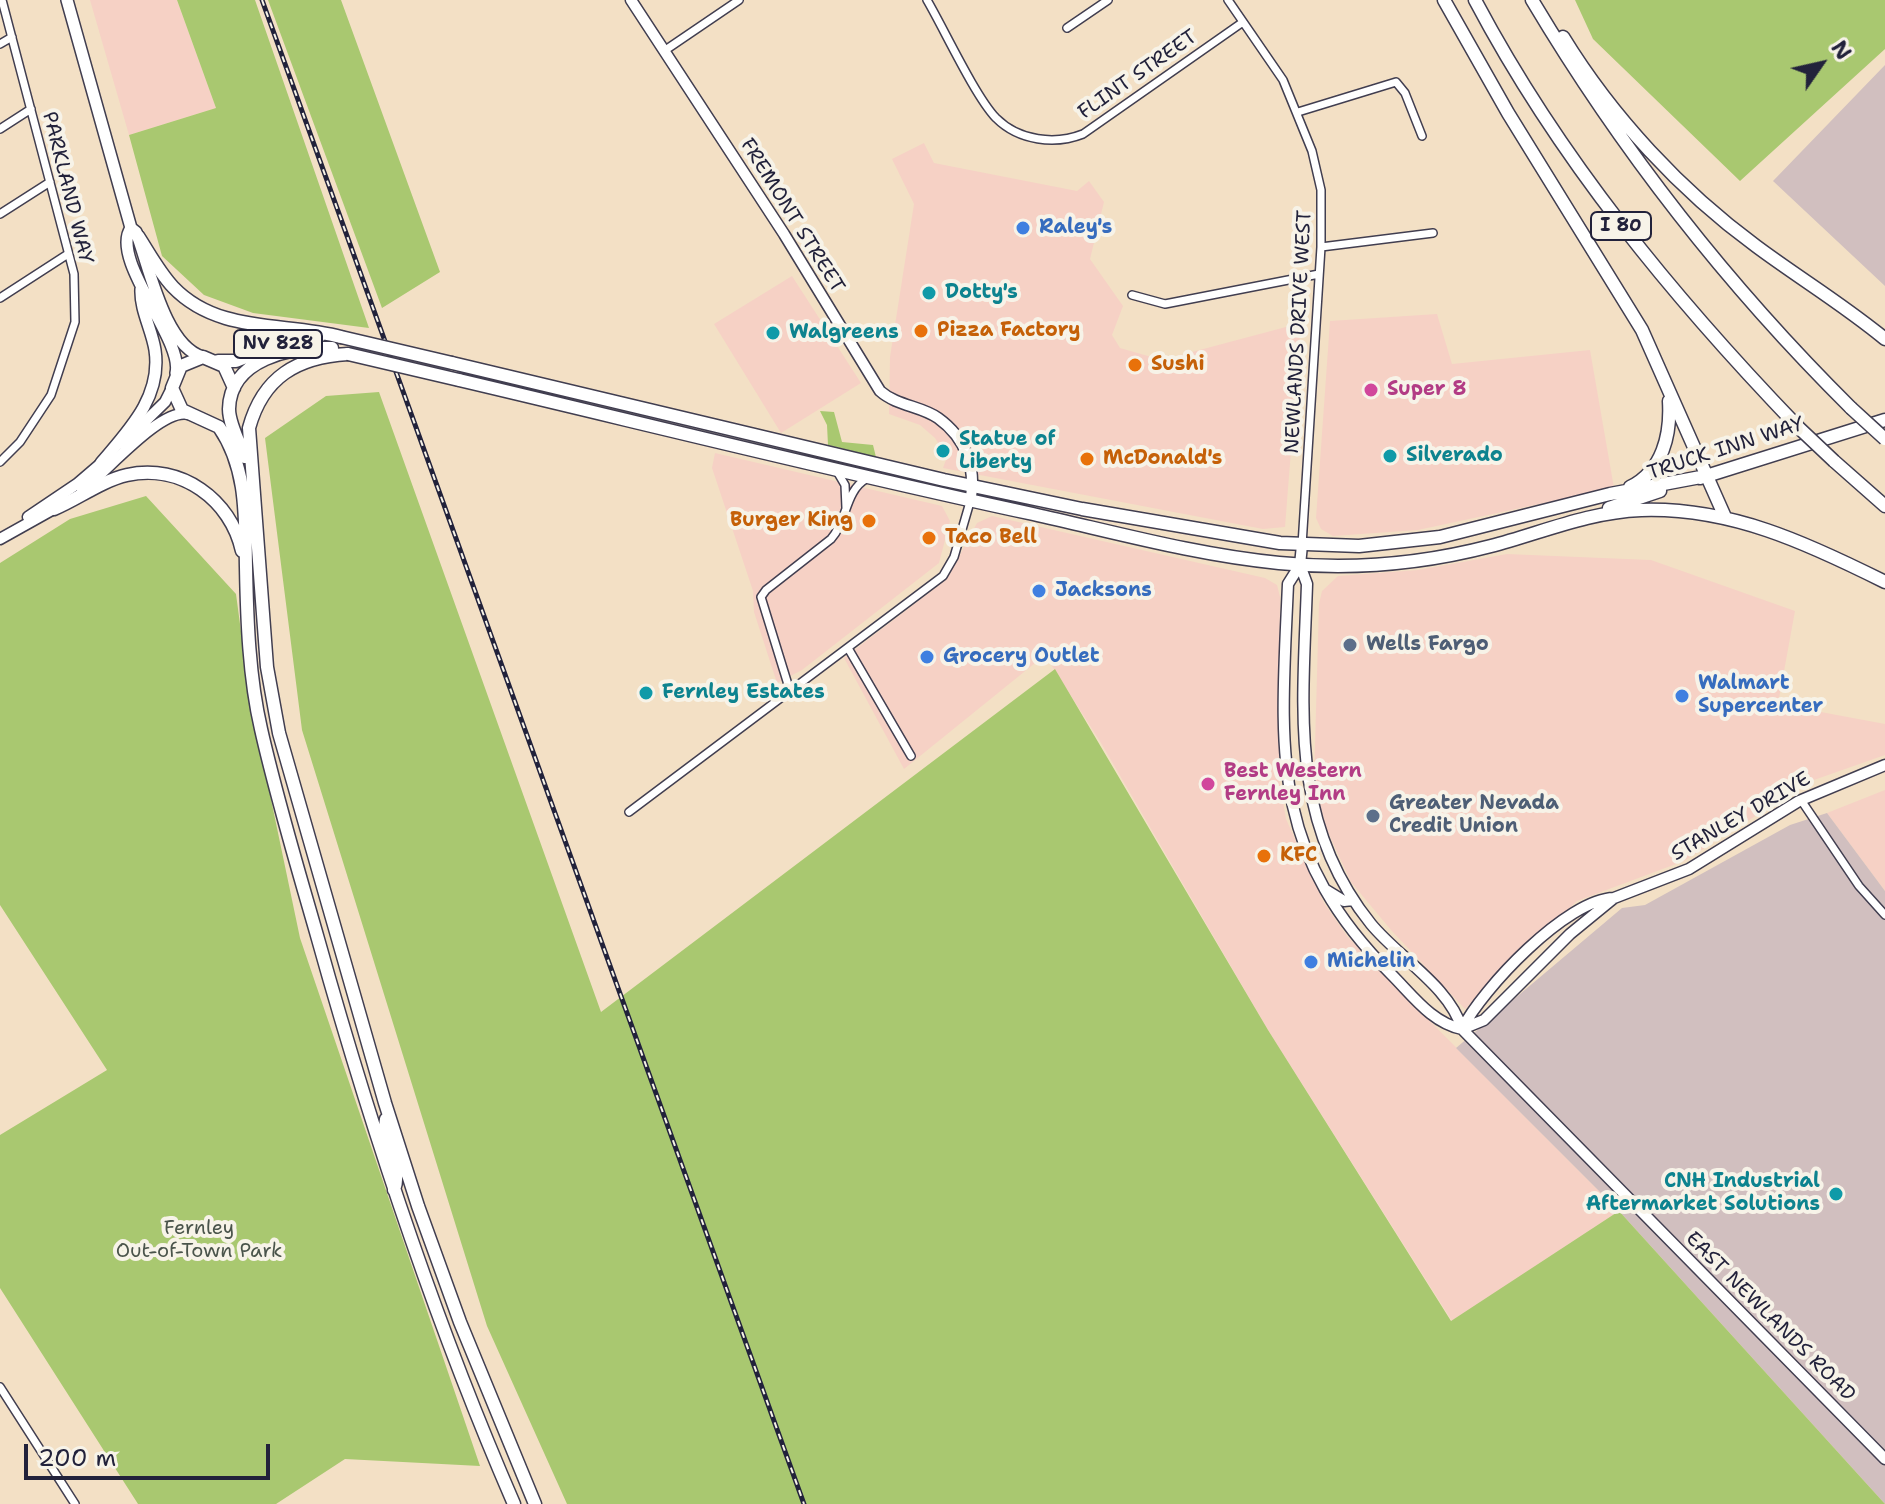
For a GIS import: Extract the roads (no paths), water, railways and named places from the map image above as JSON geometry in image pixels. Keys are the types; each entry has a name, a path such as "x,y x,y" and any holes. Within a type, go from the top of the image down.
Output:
{"highway":[{"path":"1444,0 1508,113 1642,330 1725,517"},
{"name":"I 80","path":"1475,0 1523,83 1624,230 1719,344 1798,427 1885,506"},
{"name":"I 80","path":"1532,0 1591,96 1683,224 1774,330 1885,439"},
{"path":"1541,0 1566,42 1626,122 1685,186 1755,245 1885,339"},
{"path":"135,232 173,286 210,313 238,322 341,337 816,452 1223,536 1302,545 1359,546 1440,537 1610,494 1706,476"},
{"name":"NV 828","path":"218,361 236,361 290,341 341,337"},
{"path":"251,467 229,415 234,388 240,376 253,366 288,351 322,348 970,502 1233,557 1300,565 1380,564 1444,557 1490,547 1580,518 1661,510 1725,517 1806,544 1885,582"},
{"path":"348,354 305,360 273,381 257,404 249,428 269,688 388,1112 427,1232 475,1360 535,1504"},
{"path":"234,388 229,372 218,361 203,357 187,361 176,373 172,388 177,403 188,414 219,427 239,470 245,511 254,691 271,767 348,1047 394,1191 457,1367 514,1504"},
{"path":"1610,494 1634,485 1658,460 1670,421 1669,393"},
{"path":"203,418 219,414 230,403"},
{"name":"TRUCK INN WAY","path":"1580,518 1885,420"},
{"path":"54,509 128,475 166,474 196,485 220,506 232,521 246,562"},
{"path":"271,767 296,831 304,842 311,843"},
{"path":"388,1112 386,1137 398,1179 394,1191"},
{"path":"394,1191 407,1203 427,1232"}],"main road":[{"path":"67,0 135,232 169,319 189,351 203,357"},
{"path":"101,463 137,420 153,386 155,349 127,240 135,232"},
{"path":"141,289 175,353 176,373"}],"street":[{"name":"PARKLAND WAY","path":"0,462 20,442 51,395 75,322 74,274 2,0"},
{"name":"FREMONT STREET","path":"631,0 784,234 880,391 906,406 937,417 969,456 973,486 970,502 954,557 943,576 848,648"},
{"path":"664,51 739,0"},
{"path":"929,3 941,0"},
{"path":"1067,28 1108,0"},
{"name":"NEWLANDS DRIVE WEST","path":"1228,0 1283,80 1298,112 1321,190 1321,247 1302,545"},
{"name":"FLINT STREET","path":"929,3 996,118 1018,133 1051,141 1083,134 1243,22"},
{"path":"0,44 12,37"},
{"path":"1298,112 1396,82 1405,93 1422,136"},
{"path":"0,129 31,109"},
{"path":"0,214 50,182"},
{"path":"1321,247 1433,233"},
{"path":"0,298 68,254"},
{"path":"1132,295 1165,304 1319,274"},
{"path":"1,538 101,463 165,402 172,388"},
{"path":"1,538 54,509 100,476 157,424 172,415 188,414"},
{"path":"837,471 845,485 846,508"},
{"path":"790,691 761,597 839,531 855,487 867,478"},
{"name":"EAST NEWLANDS ROAD","path":"1302,545 1300,565 1307,584 1303,746 1307,785 1323,840 1353,900 1383,937 1456,1011 1462,1029 1885,1459"},
{"name":"EAST NEWLANDS ROAD","path":"1300,565 1288,584 1283,752 1295,820 1322,886 1349,929 1442,1025 1462,1029"},
{"path":"629,812 848,648 911,756"},
{"name":"STANLEY DRIVE","path":"1462,1029 1472,1008 1560,921 1589,903 1614,898 1689,869 1801,800 1885,765"},
{"path":"1801,800 1859,886 1885,915"},
{"path":"1322,886 1335,898 1353,900"},
{"name":"STANLEY DRIVE","path":"1462,1029 1484,1020 1570,934 1614,898"},
{"path":"0,1387 75,1504"}],"railway":[{"path":"262,0 804,1504"}],"place":[{"name":"Raley's","path":"1023,228"},
{"name":"Dotty's","path":"929,293"},
{"name":"Pizza Factory","path":"921,331"},
{"name":"Walgreens","path":"773,333"},
{"name":"Sushi","path":"1135,365"},
{"name":"Super 8","path":"1371,390"},
{"name":"Statue of Liberty","path":"943,451"},
{"name":"Silverado","path":"1390,456"},
{"name":"McDonald's","path":"1087,459"},
{"name":"Burger King","path":"869,521"},
{"name":"Taco Bell","path":"929,538"},
{"name":"Jacksons","path":"1039,591"},
{"name":"Wells Fargo","path":"1350,645"},
{"name":"Grocery Outlet","path":"927,657"},
{"name":"Fernley Estates","path":"646,693"},
{"name":"Walmart Supercenter","path":"1682,696"},
{"name":"Best Western Fernley Inn","path":"1208,784"},
{"name":"Greater Nevada Credit Union","path":"1373,816"},
{"name":"KFC","path":"1264,856"},
{"name":"Michelin","path":"1311,962"},
{"name":"CNH Industrial Aftermarket Solutions","path":"1836,1194"}],"park label":[{"name":"Fernley Out-of-Town Park","path":"199,1240"}]}
